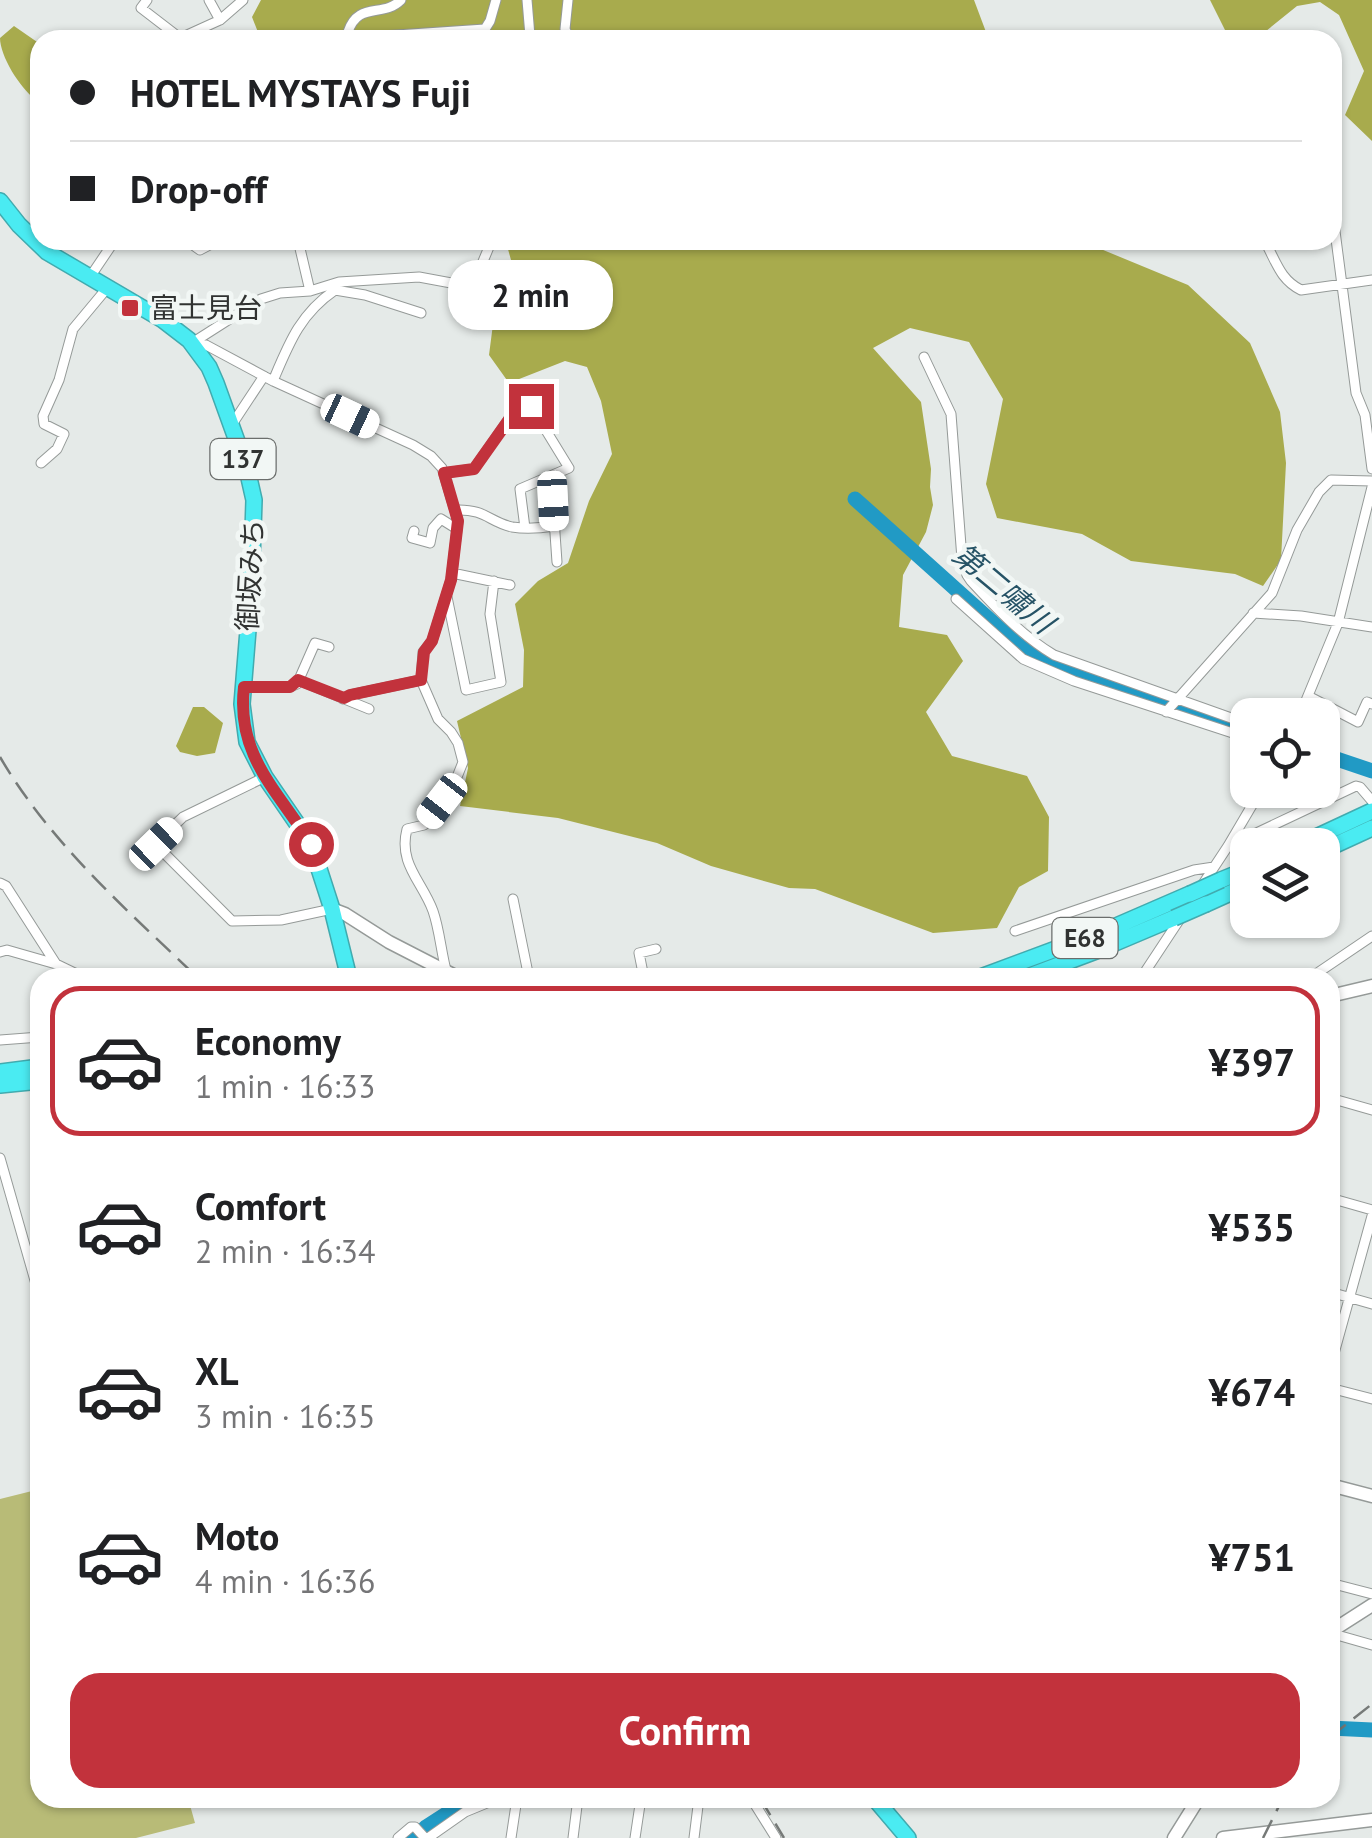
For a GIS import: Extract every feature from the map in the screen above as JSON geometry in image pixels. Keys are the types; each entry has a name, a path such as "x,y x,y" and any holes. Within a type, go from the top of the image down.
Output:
{"highway":[{"name":"御坂みち","path":"0,201 30,237"},
{"name":"御坂みち","path":"45,250 163,320 192,343 209,367 254,500 242,704 248,742 265,777 311,844 346,968"},
{"path":"1336,828 1372,811"},
{"path":"1340,843 1372,828"},
{"name":"E68","path":"1005,968 1107,930 1190,894 1218,874 1230,872"},
{"name":"E68","path":"1051,968 1230,893"},
{"path":"0,1061 30,1060"},
{"path":"2,1082 30,1071"},
{"path":"2,1082 30,1081"},
{"path":"882,1808 908,1838"}],"street":[{"path":"147,0 141,8 167,30"},
{"path":"210,0 220,20"},
{"path":"198,30 220,20 242,0"},
{"path":"349,30 364,12 394,8 402,0"},
{"path":"469,30 484,29 496,0"},
{"path":"528,0 530,30"},
{"path":"565,30 568,0"},
{"path":"90,278 108,250"},
{"path":"300,250 310,291"},
{"path":"192,343 260,300 280,293 310,291 339,282 418,277 462,286 479,271 488,250"},
{"path":"1269,250 1278,270 1301,290 1372,280"},
{"path":"1338,250 1356,393 1369,426 1372,469"},
{"path":"41,463 57,449 64,434 44,424 44,416 73,329 108,287"},
{"path":"232,426 268,378 310,310 336,290 366,295 420,313"},
{"path":"192,343 206,345 413,445 431,456 444,473 456,510 457,529 447,594 432,641 424,652 421,680 438,719 458,744 463,762 442,801 424,825 407,829 403,842 406,860 432,909 446,968"},
{"path":"924,357 951,414 962,559 967,576 1040,646 1064,660 1230,730"},
{"path":"444,473 474,469 513,414 553,395"},
{"path":"525,528 520,489 569,468 531,406"},
{"path":"551,476 557,562"},
{"path":"1172,705 1272,594 1297,530 1319,492 1331,480 1372,484 1338,623 1308,696 1358,722 1366,702 1372,704"},
{"path":"456,510 471,510 508,526 554,526"},
{"path":"414,531 412,538 430,543 433,528 441,519 457,529"},
{"path":"452,573 510,584"},
{"path":"447,594 466,690 501,682 490,614 494,582"},
{"path":"956,599 1036,666 1074,681 1230,720"},
{"path":"1252,613 1372,627"},
{"path":"244,687 290,687 298,680 315,644 329,647"},
{"path":"298,680 370,709"},
{"path":"344,698 421,680"},
{"path":"265,777 183,817 156,844 232,922 281,920 332,909 436,968"},
{"path":"1228,846 1356,786 1372,800"},
{"path":"1148,968 1218,874 1228,846 1250,808"},
{"path":"1015,931 1194,870 1218,874"},
{"path":"0,882 56,964"},
{"path":"513,899 527,968"},
{"path":"1325,968 1372,936"},
{"path":"642,968 640,953 656,949"},
{"path":"0,952 7,950 64,968"},
{"path":"1340,994 1372,986"},
{"path":"0,1040 30,1038"},
{"path":"1340,1101 1372,1110"},
{"path":"0,1158 30,1256"},
{"path":"1340,1202 1372,1213 1340,1333"},
{"path":"1340,1295 1372,1304"},
{"path":"1340,1391 1372,1399"},
{"path":"1340,1488 1372,1496"},
{"path":"1340,1586 1372,1594"},
{"path":"1340,1626 1372,1604"},
{"path":"1340,1636 1372,1645"},
{"path":"387,1838 401,1836 415,1827 426,1838 475,1808"},
{"path":"511,1838 516,1808"},
{"path":"573,1838 577,1808"},
{"path":"636,1838 640,1808"},
{"path":"695,1837 698,1808"},
{"path":"757,1808 776,1838"},
{"path":"1174,1838 1192,1808"},
{"path":"1224,1838 1372,1820"}],"green space":[{"path":"30,1492 30,1808 191,1808 195,1823 136,1838 0,1838 0,1499"}],"shaded area":[{"path":"261,0 974,0 985,30 257,30 252,17"},
{"path":"1210,0 1372,0 1372,141 1345,115 1364,71 1339,15 1320,2 1297,6 1267,30 1225,30"},
{"path":"14,26 30,37 30,94 12,71 0,38"},
{"path":"508,250 1103,250 1188,285 1250,343 1280,412 1286,463 1281,560 1263,586 1235,574 1131,561 1082,534 997,518 986,484 1003,399 969,342 910,328 873,348 921,402 931,469 933,505 926,532 903,575 899,627 947,635 963,661 926,712 952,756 1027,776 1049,817 1048,871 1019,887 997,928 933,933 815,889 789,888 711,866 657,843 558,818 460,806 468,768 457,721 523,687 524,650 515,604 538,581 568,563 589,501 612,454 601,401 587,367 565,361 509,383 489,355 496,301 511,260"},
{"path":"193,707 204,707 223,723 215,753 197,756 180,752 176,746"}],"waterway":[{"name":"第二嘯川","path":"855,499 1018,645 1101,684 1230,723"},
{"name":"第二嘯川","path":"1340,760 1372,771"},
{"path":"1340,1728 1372,1730"},
{"path":"414,1838 455,1808"}],"railway":[{"path":"0,757 66,847 187,968"},
{"path":"1340,1729 1372,1704"},
{"path":"766,1808 784,1838"},
{"path":"1263,1838 1278,1808"}],"place":[{"name":"富士見台","path":"130,308"}],"route":[{"path":"311,844 255,759 242,704 244,687 290,687 298,680 344,698 421,680 424,652 432,641 451,580 458,521 444,473 474,469 513,414 531,406"}]}
